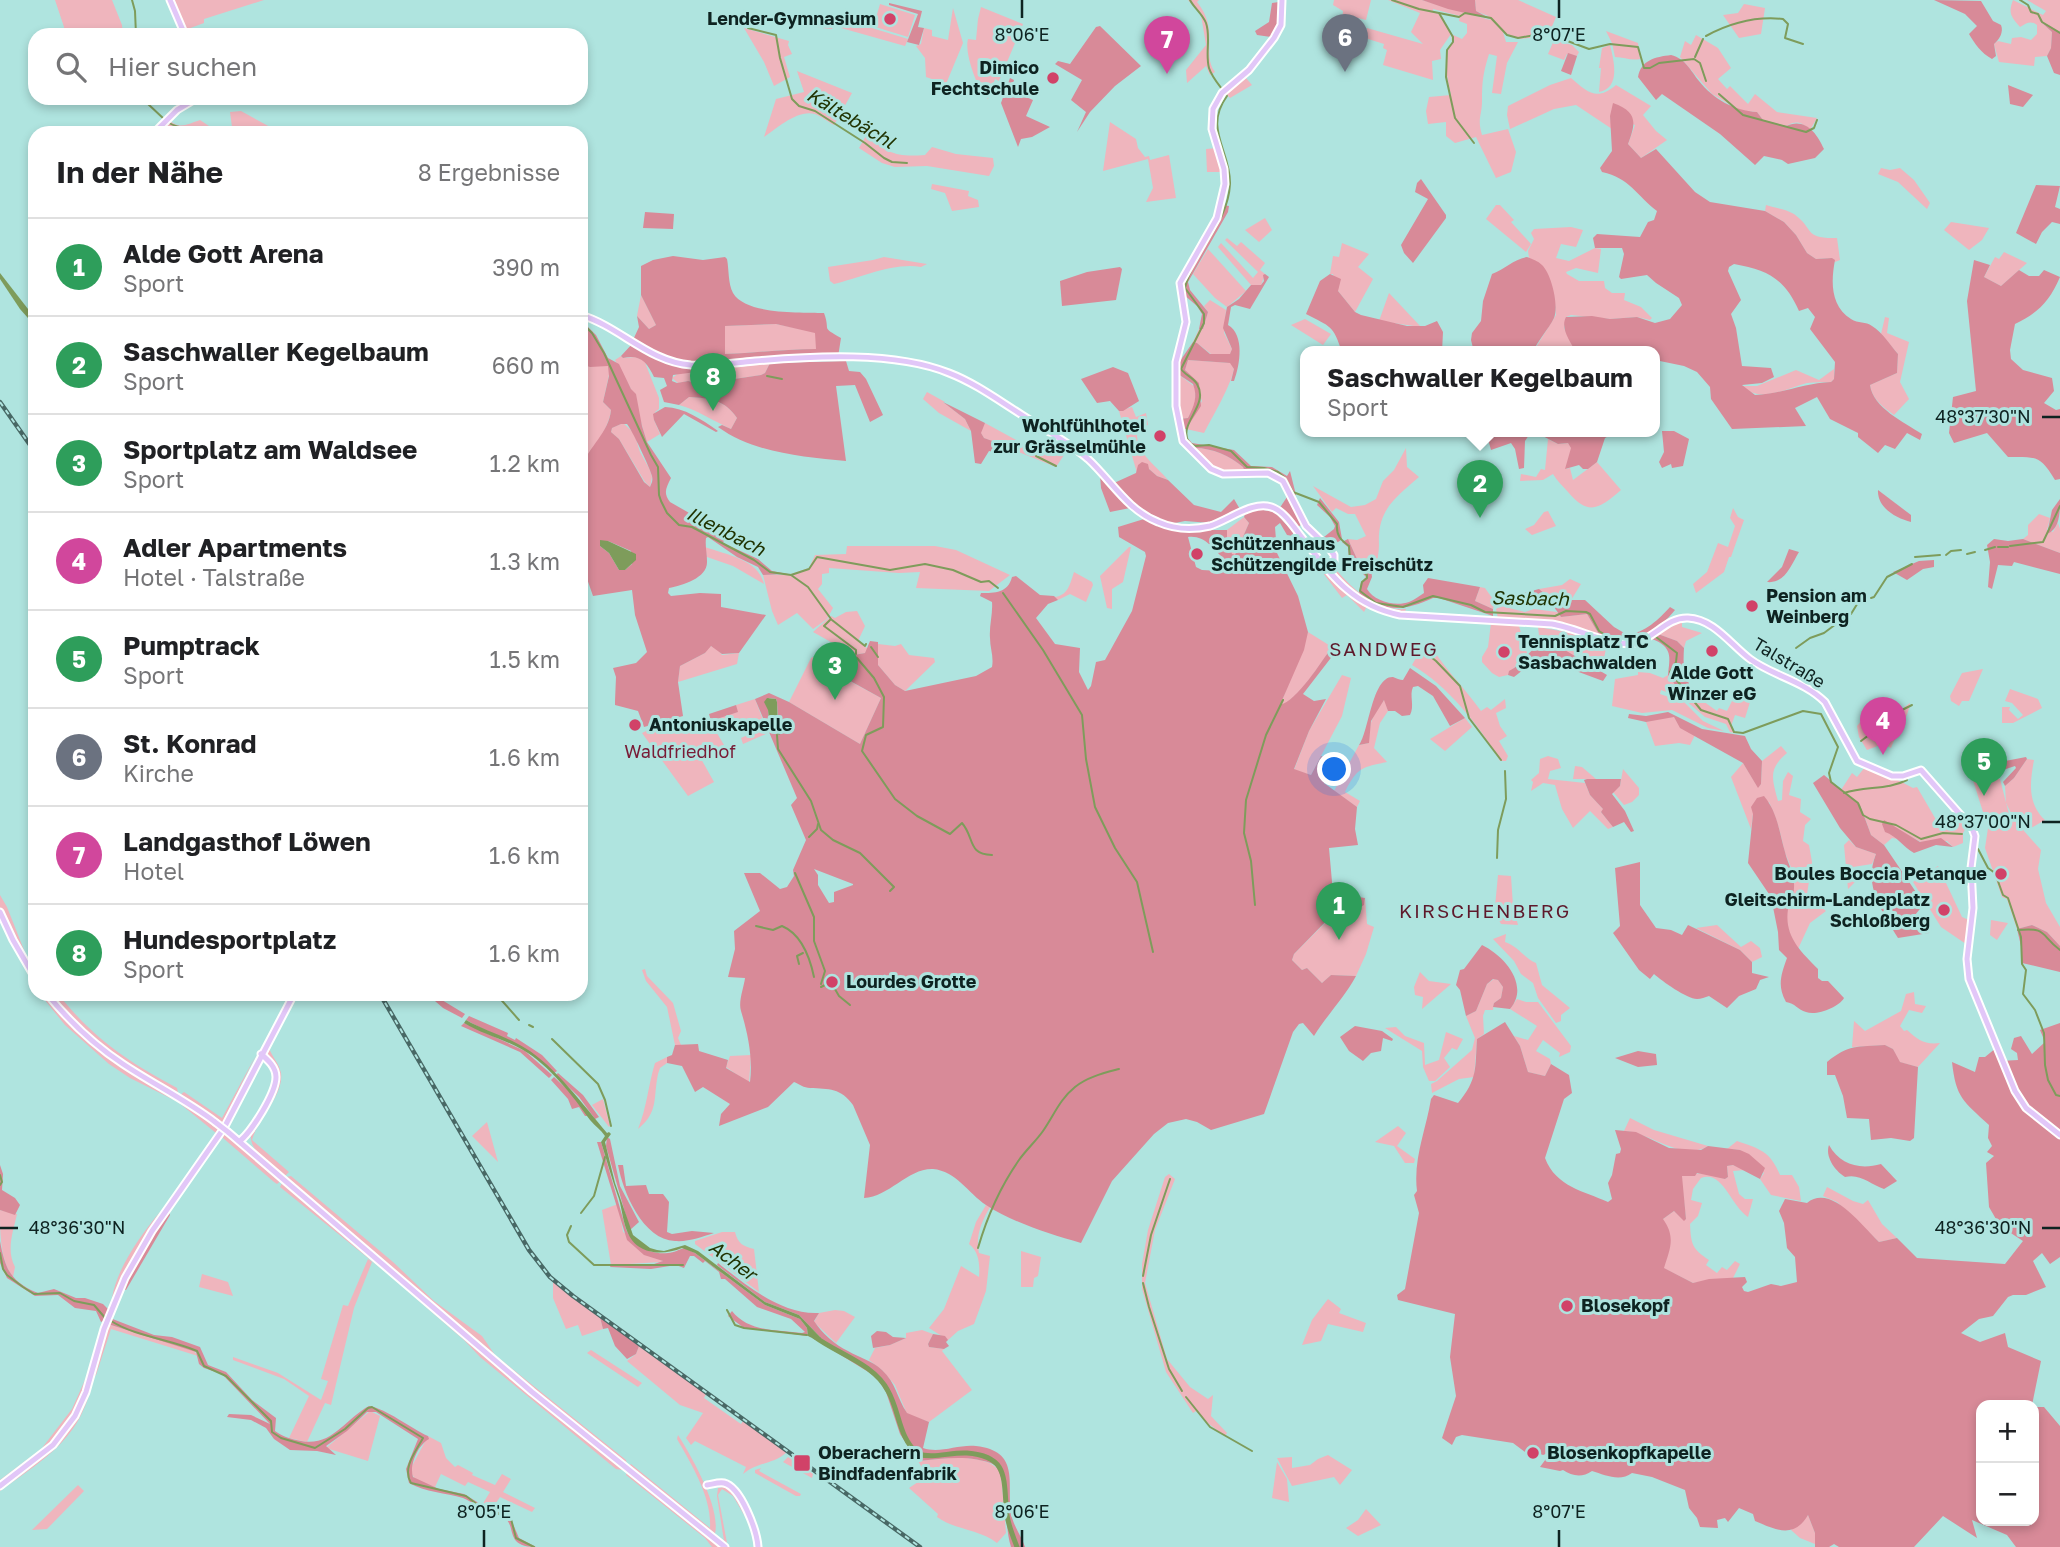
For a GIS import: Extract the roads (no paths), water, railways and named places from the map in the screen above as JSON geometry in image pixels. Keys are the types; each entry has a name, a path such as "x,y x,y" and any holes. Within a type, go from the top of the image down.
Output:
{"main road":[{"path":"170,0 182,28"},
{"path":"588,318 603,323 649,352 693,365 849,358 904,361 937,368 975,386 1070,446 1093,464 1131,506 1151,519 1176,527 1199,528 1221,522 1251,508 1267,506 1275,509 1289,522 1326,567 1332,552 1306,526 1291,493 1278,477 1268,473 1216,472 1184,443 1176,391 1177,356 1186,322 1180,283 1217,218 1225,184 1224,169 1212,129 1213,109 1223,92 1249,70 1274,38 1280,25 1282,0"},
{"path":"160,126 187,105"},
{"name":"Talstraße","path":"1326,567 1355,597 1371,607 1400,615 1552,624 1580,630 1613,643 1628,644 1646,639 1674,620 1698,619 1713,626 1751,660 1819,696 1825,702 1857,761 1892,776 1903,776 1915,770 1922,771 1972,828 1975,836 1971,868 1973,908 1967,968 1972,986 2015,1091 2026,1108 2060,1135"},
{"path":"0,912 28,965"},
{"path":"53,1001 107,1054 177,1096 241,1142 532,1392 725,1547"},
{"path":"0,1486 53,1445 69,1426 86,1392 108,1319 125,1278 146,1240 224,1128 290,1001"},
{"path":"241,1142 273,1089 276,1078 270,1065 260,1056"},
{"path":"249,1077 257,1068 270,1065"},
{"path":"250,1131 252,1149 259,1157"},
{"path":"241,1142 249,1139"},
{"path":"707,1485 721,1483 733,1488 747,1511 758,1547"}],"waterway":[{"path":"132,0 136,28"},
{"name":"Sasbach","path":"1190,0 1206,23 1210,72 1227,96 1217,119 1230,184 1223,212 1189,275 1185,288 1204,314 1204,323 1181,369 1196,382 1200,392 1200,400 1187,428 1189,443 1231,451 1247,467 1278,472 1293,492 1319,502 1337,524 1337,532 1349,546 1350,559 1367,575 1360,591 1376,603 1403,607 1433,596 1471,605 1485,612 1555,616 1566,611 1586,612 1590,614 1599,631 1607,636 1631,639 1647,634"},
{"path":"1392,0 1459,17 1465,13 1491,18 1507,35 1518,38 1546,33 1589,49 1610,44 1638,47 1644,68 1659,63 1694,59 1700,63 1706,81"},
{"path":"2020,0 2028,5 2031,12 2038,14 2042,22 2060,33"},
{"path":"1439,13 1453,37 1447,50 1446,77 1455,118 1474,143"},
{"path":"1706,36 1743,22 1783,19 1788,24 1785,38 1803,44"},
{"name":"Kältebächl","path":"748,28 776,35 792,99 799,106 815,111 884,158 892,162 907,163"},
{"path":"1695,57 1703,39"},
{"path":"1719,94 1743,115 1806,132 1814,128 1817,120"},
{"path":"149,105 164,119"},
{"path":"169,123 176,126"},
{"name":"Illenbach","path":"588,329 604,353 658,467 659,495 667,513 679,525 692,527 754,560 770,572 791,575 808,587 831,619 824,626 856,650 856,654"},
{"path":"767,376 782,379"},
{"path":"1036,456 1056,466"},
{"path":"2010,546 2043,542 2060,506"},
{"path":"1985,550 1995,547"},
{"path":"1998,547 2008,547"},
{"path":"1946,555 1951,551 1961,550"},
{"path":"1967,554 1975,552"},
{"path":"1915,557 1940,555"},
{"path":"791,575 809,569 817,557 890,570 925,564 953,570 981,582 989,581 998,588"},
{"path":"1871,598 1887,577 1912,564"},
{"path":"1003,593 1043,650 1082,715 1086,759 1095,807 1115,848 1137,882 1153,952"},
{"path":"1851,614 1859,601"},
{"path":"1796,648 1810,638 1824,633 1848,615"},
{"path":"832,620 865,646 866,644"},
{"name":"Sasbach","path":"1656,637 1677,653 1676,662 1670,672 1701,710 1728,719 1734,732 1743,733 1803,711 1821,714 1838,747 1829,773 1831,782 1858,803 1863,815 1896,825 1921,839 1943,833 1962,834"},
{"path":"871,647 878,657"},
{"path":"1422,650 1460,686 1469,718 1501,760"},
{"name":"Illenbach","path":"857,658 874,678 884,697 883,727 866,735 862,751 895,799 917,816 950,834 962,823 975,848 979,852 992,855"},
{"path":"1255,905 1251,861 1244,833 1246,800 1266,735 1283,700"},
{"path":"1861,741 1912,705"},
{"path":"777,735 778,749 811,801 821,830 833,840 860,853 894,887 890,891"},
{"path":"1497,858 1498,830 1506,799 1505,771"},
{"path":"1844,793 1907,780"},
{"path":"809,837 818,824"},
{"name":"Sasbach","path":"1978,849 1988,868 1995,873 2003,895 2008,898 2021,937 2022,964 2026,970 2023,994 2035,1010 2044,1033 2048,1080 2056,1095 2060,1096"},
{"path":"795,873 814,917 814,941 825,971 821,984"},
{"path":"756,926 773,930 782,926 789,930 807,955 814,977"},
{"path":"2018,930 2039,931 2060,950"},
{"path":"799,964 797,956 803,953"},
{"path":"827,984 832,984 839,996 850,1005"},
{"path":"821,987 827,984"},
{"path":"502,1001 519,1020"},
{"path":"529,1025 533,1027"},
{"path":"552,1039 598,1084 611,1126"},
{"path":"978,1248 1006,1181 1065,1097 1085,1081 1119,1069"},
{"path":"581,1213 594,1196 605,1157"},
{"path":"0,1175 0,1185"},
{"path":"1143,1276 1151,1235 1170,1179"},
{"path":"571,1226 567,1235 569,1242 594,1265 683,1265"},
{"path":"0,1253 7,1275 34,1294 60,1293 74,1301 94,1305 106,1319"},
{"path":"1143,1283 1169,1369 1182,1391"},
{"path":"727,1310 735,1325 744,1328 807,1335"},
{"path":"111,1321 131,1331 197,1351 204,1366 226,1376 271,1421 272,1432 281,1438 315,1448 372,1407 423,1438 409,1466 411,1483 466,1496 478,1505 511,1519 516,1538 534,1547"},
{"name":"Acher","path":"815,1337 865,1367 882,1382 892,1399 903,1432 918,1454 930,1456 967,1453 989,1458 996,1463 1003,1476 1007,1516 1017,1547"},
{"path":"1186,1397 1210,1427 1252,1451"}],"railway":[{"path":"0,402 28,442"},
{"path":"384,1001 529,1250 550,1277 920,1547"}],"place":[{"name":"Lender-Gymnasium","path":"890,19"},
{"name":"St. Konrad","path":"1345,72"},
{"name":"Landgasthof Löwen","path":"1167,74"},
{"name":"Dimico Fechtschule","path":"1053,78"},
{"name":"Hundesportplatz","path":"713,411"},
{"name":"Wohlfühlhotel zur Grässelmühle","path":"1160,436"},
{"name":"Saschwaller Kegelbaum","path":"1480,518"},
{"name":"Schützenhaus Schützengilde Freischütz","path":"1197,554"},
{"name":"Pension am Weinberg","path":"1752,606"},
{"name":"Alde Gott Winzer eG","path":"1712,651"},
{"name":"Tennisplatz TC Sasbachwalden","path":"1504,652"},
{"name":"Sportplatz am Waldsee","path":"835,700"},
{"name":"Antoniuskapelle","path":"635,725"},
{"name":"Adler Apartments","path":"1883,755"},
{"name":"Pumptrack","path":"1984,796"},
{"name":"Boules Boccia Petanque","path":"2001,874"},
{"name":"Gleitschirm-Landeplatz Schloßberg","path":"1944,910"},
{"name":"Alde Gott Arena","path":"1339,940"},
{"name":"Lourdes Grotte","path":"832,982"},
{"name":"Blosekopf","path":"1567,1306"},
{"name":"Blosenkopfkapelle","path":"1533,1453"},
{"name":"Oberachern Bindfadenfabrik","path":"802,1463"}],"district":[{"name":"SANDWEG","path":"1384,649"},
{"name":"KIRSCHENBERG","path":"1485,911"}],"park label":[{"name":"Waldfriedhof","path":"680,752"}]}
